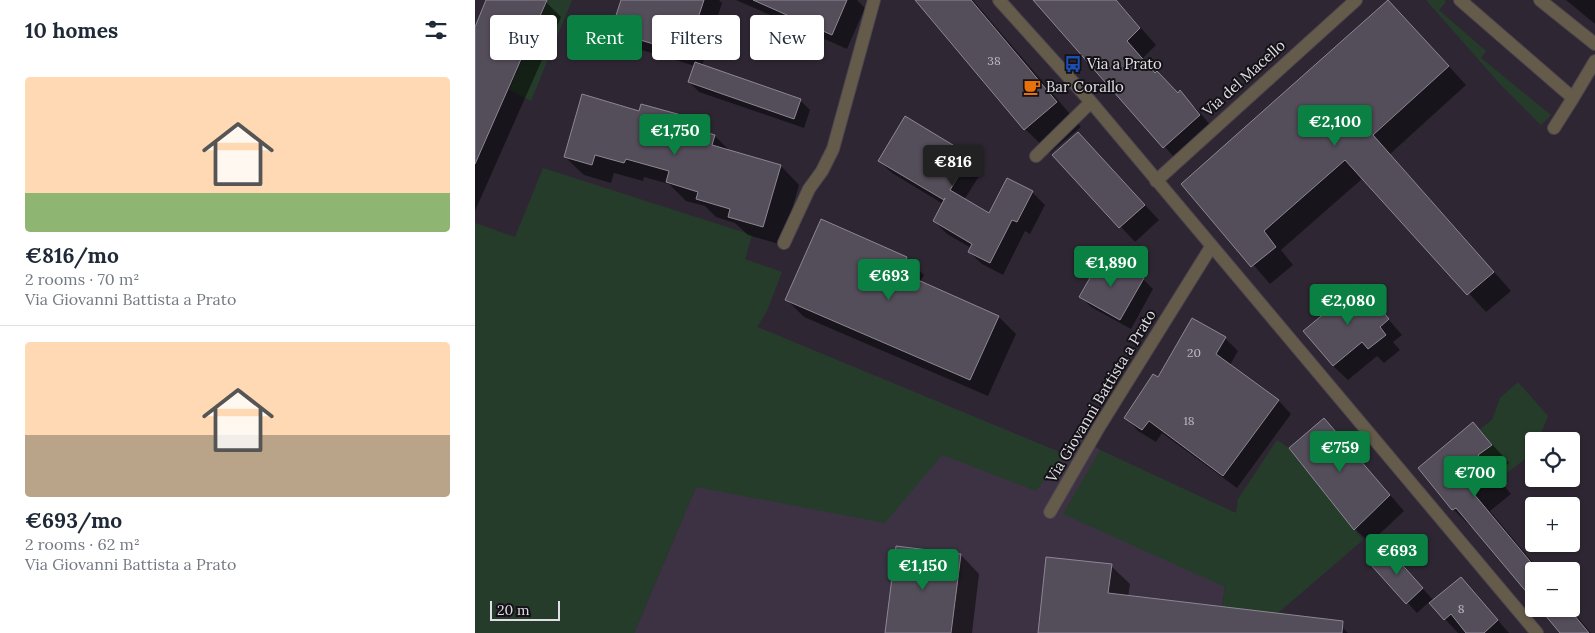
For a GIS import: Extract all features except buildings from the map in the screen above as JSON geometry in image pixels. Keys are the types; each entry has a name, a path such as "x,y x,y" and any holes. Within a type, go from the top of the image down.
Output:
{"street":[{"path":"784,243 809,189 822,171 833,149 874,0"},
{"path":"999,0 1091,102 1537,633"},
{"name":"Via del Macello","path":"1156,181 1186,151 1355,0"},
{"path":"1460,0 1573,98"},
{"path":"1540,0 1595,44"},
{"path":"1553,128 1595,61"},
{"path":"1036,156 1091,102"},
{"name":"Via Giovanni Battista a Prato","path":"1050,512 1099,427 1211,247"}],"shaded area":[{"path":"757,327 1064,454 1081,436 1100,450 1236,514 1222,606 1338,621 1336,633 634,633 696,487"}],"green space":[{"path":"543,0 572,0 557,37 557,15 541,15 547,2"},
{"path":"1426,0 1444,0 1446,2 1439,10 1486,51 1481,58 1551,115 1541,125 1500,84"},
{"path":"522,60 548,60 531,101 509,90"},
{"path":"543,168 752,235 745,259 782,272 767,311 757,327 1064,454 1036,491 942,455 885,523 696,487 634,633 475,633 475,223 515,237"},
{"path":"1518,382 1548,416 1542,432 1525,432 1525,459 1498,480 1478,455 1492,445 1480,429 1492,420 1500,398"},
{"path":"1277,440 1289,448 1363,540 1278,613 1222,607 1225,587 1063,514 1100,450 1236,513 1238,499"}],"place":[{"name":"Via a Prato","path":"1073,64"},
{"name":"Bar Corallo","path":"1032,87"}]}
